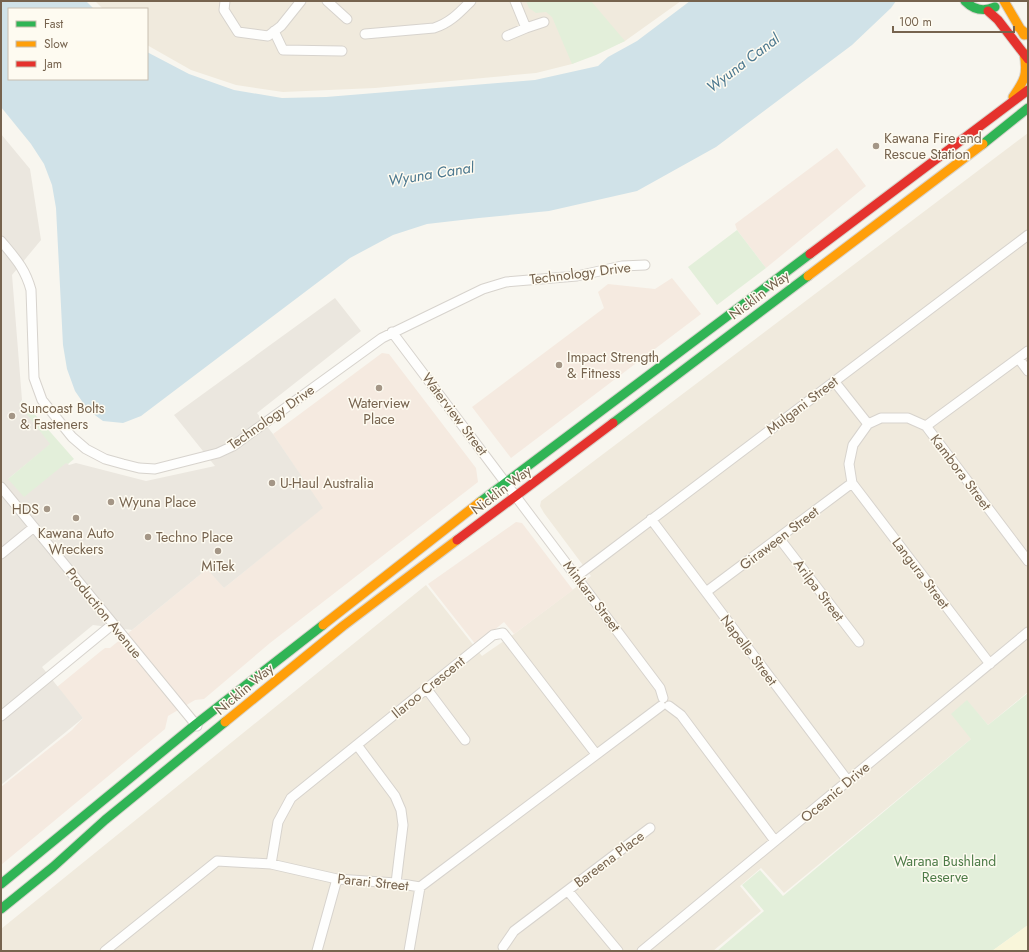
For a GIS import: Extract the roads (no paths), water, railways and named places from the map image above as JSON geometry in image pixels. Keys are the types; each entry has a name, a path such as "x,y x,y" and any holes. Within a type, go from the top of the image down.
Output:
{"main road":[{"path":"965,1 969,6 982,11 988,11 1002,1 1028,42"},
{"path":"988,11 998,20 1026,56 1026,78 1009,104"},
{"path":"1018,27 1028,35"},
{"name":"Nicklin Way","path":"1,884 196,724 506,482 1028,90"},
{"name":"Nicklin Way","path":"1,909 53,867 105,820 349,621 970,154 1028,108"},
{"path":"1018,116 1028,114"}],"street":[{"path":"224,1 224,10 238,32 268,36 281,26 300,1"},
{"path":"327,1 347,18"},
{"path":"365,34 434,28 444,25 454,18 471,1"},
{"path":"516,1 526,28"},
{"path":"507,36 544,22"},
{"path":"274,31 283,50 342,51"},
{"name":"Mulgani Street","path":"577,576 1028,235"},
{"name":"Technology Drive","path":"1,241 23,269 27,276 31,290 34,378 42,400 72,437 86,449 106,458 139,468 155,469 212,455 233,446 374,343 392,332 483,289 506,282 577,276 622,266 645,266"},
{"name":"Waterview Street","path":"392,332 517,496"},
{"path":"926,426 1028,351"},
{"path":"1019,359 1028,371"},
{"path":"834,381 868,424 853,445 849,464 852,483"},
{"name":"Kambora Street","path":"868,424 881,418 908,418 926,426 1028,562"},
{"name":"Giraween Street","path":"706,592 852,483"},
{"name":"Langura Street","path":"852,483 990,664"},
{"name":"Production Avenue","path":"1,487 206,738"},
{"name":"Minkara Street","path":"517,496 660,688 665,703 681,715 775,841"},
{"name":"Napelle Street","path":"651,519 848,781"},
{"path":"1,554 34,527"},
{"name":"Arilpa Street","path":"779,538 859,642"},
{"path":"1,716 113,624"},
{"name":"Oceanic Drive","path":"642,951 1028,632"},
{"name":"Ilaroo Crescent","path":"271,864 278,822 291,798 493,635 503,633 596,754"},
{"path":"426,688 465,740"},
{"name":"Parari Street","path":"105,951 217,861 271,864 337,878 396,883 420,887 665,703"},
{"path":"357,745 395,796 401,810 403,825 396,883"},
{"name":"Bareena Place","path":"502,947 514,932 650,828"},
{"path":"317,951 337,878"},
{"path":"409,951 420,887"},
{"name":"Bareena Place","path":"568,891 618,951"}],"water":[{"name":"Wyuna Canal","path":"1,1 86,1 93,8 8,8 8,80 148,80 148,53 189,74 234,90 282,98 326,97 535,80 598,66 608,57 637,41 690,1 896,1 891,8 852,45 716,147 637,191 549,211 427,224 393,235 350,258 141,416 123,423 103,421 88,410 75,391 67,369 63,345 56,208 52,185 44,164 31,144 1,107"}],"place":[{"name":"Kawana Fire and Rescue Station","path":"876,146"},
{"name":"Impact Strength & Fitness","path":"559,365"},
{"name":"Waterview Place","path":"379,388"},
{"name":"Suncoast Bolts & Fasteners","path":"12,416"},
{"name":"U-Haul Australia","path":"272,483"},
{"name":"Wyuna Place","path":"111,502"},
{"name":"HDS","path":"47,509"},
{"name":"Kawana Auto Wreckers","path":"76,518"},
{"name":"Techno Place","path":"148,537"},
{"name":"MiTek","path":"218,551"}],"park label":[{"name":"Warana Bushland Reserve","path":"945,870"}]}
